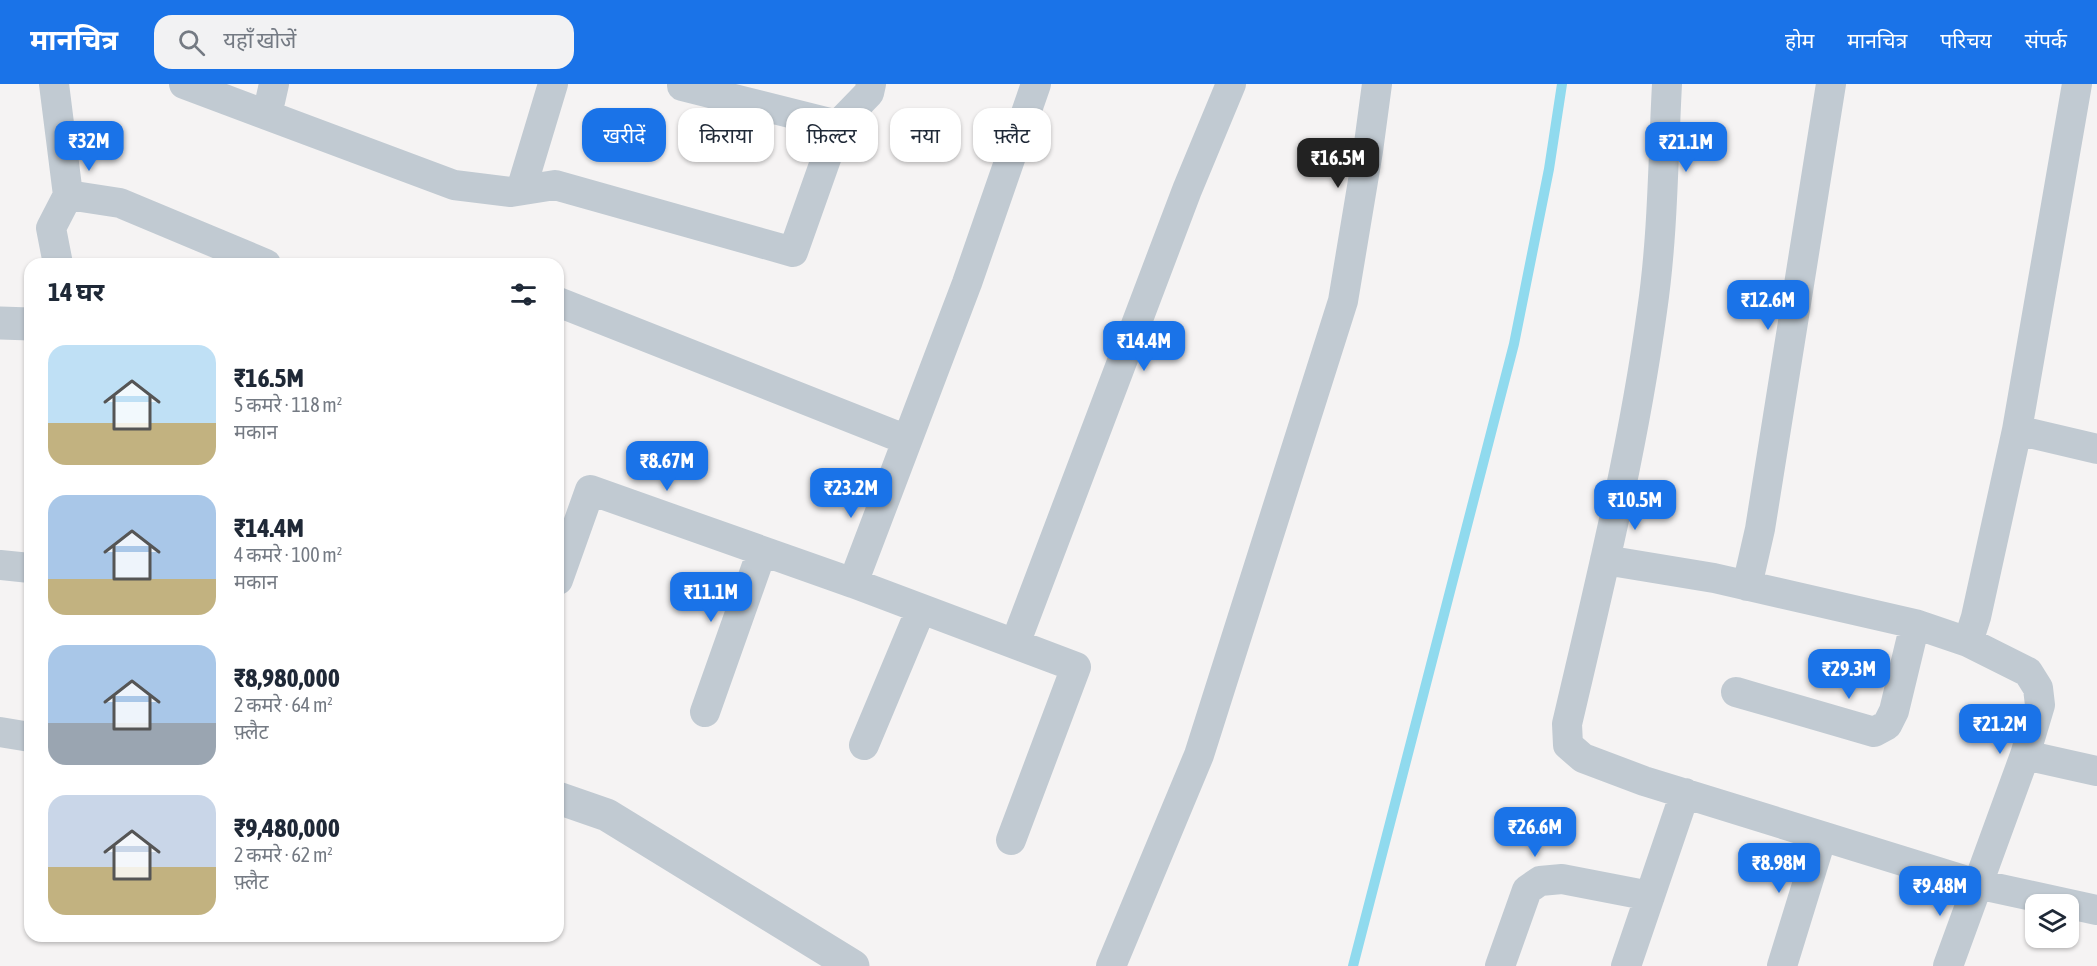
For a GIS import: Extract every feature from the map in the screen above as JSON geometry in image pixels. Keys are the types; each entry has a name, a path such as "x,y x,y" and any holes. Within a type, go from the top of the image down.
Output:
{"street":[{"path":"54,84 68,195 51,228 57,258"},
{"path":"184,84 454,185 511,192 555,185 793,252 825,162"},
{"path":"267,115 274,84"},
{"path":"521,190 554,84"},
{"path":"854,108 869,93 872,84"},
{"path":"853,583 967,283 1036,84"},
{"path":"1015,644 1188,190 1231,84"},
{"path":"1111,966 1199,755 1343,302 1377,84"},
{"path":"1666,84 1657,259 1652,310 1635,414 1605,560 1567,724 1568,744 1583,758 1822,836 1977,884 2097,910"},
{"path":"1747,586 1760,529 1831,84"},
{"path":"1968,642 1976,617 2017,430 2077,84"},
{"path":"680,85 786,111"},
{"path":"68,195 120,203 252,258"},
{"path":"564,304 907,440"},
{"path":"0,323 24,324"},
{"path":"2017,430 2097,449"},
{"path":"564,563 590,490 853,583 1076,667 1011,840"},
{"path":"705,712 762,551"},
{"path":"1605,560 1714,578 1915,624 1968,642 2028,672 2038,688 2040,705 2025,756 1948,966"},
{"path":"0,565 24,567"},
{"path":"864,745 921,609"},
{"path":"1736,692 1874,732 1887,725 1894,711 1915,624"},
{"path":"0,732 24,736"},
{"path":"2025,756 2097,771"},
{"path":"1626,966 1685,793"},
{"path":"564,800 607,815 853,966"},
{"path":"1782,966 1822,836"},
{"path":"1500,966 1527,890 1540,881 1562,879 1650,896"}],"waterway":[{"path":"1353,966 1514,344 1549,169 1562,84"}]}
